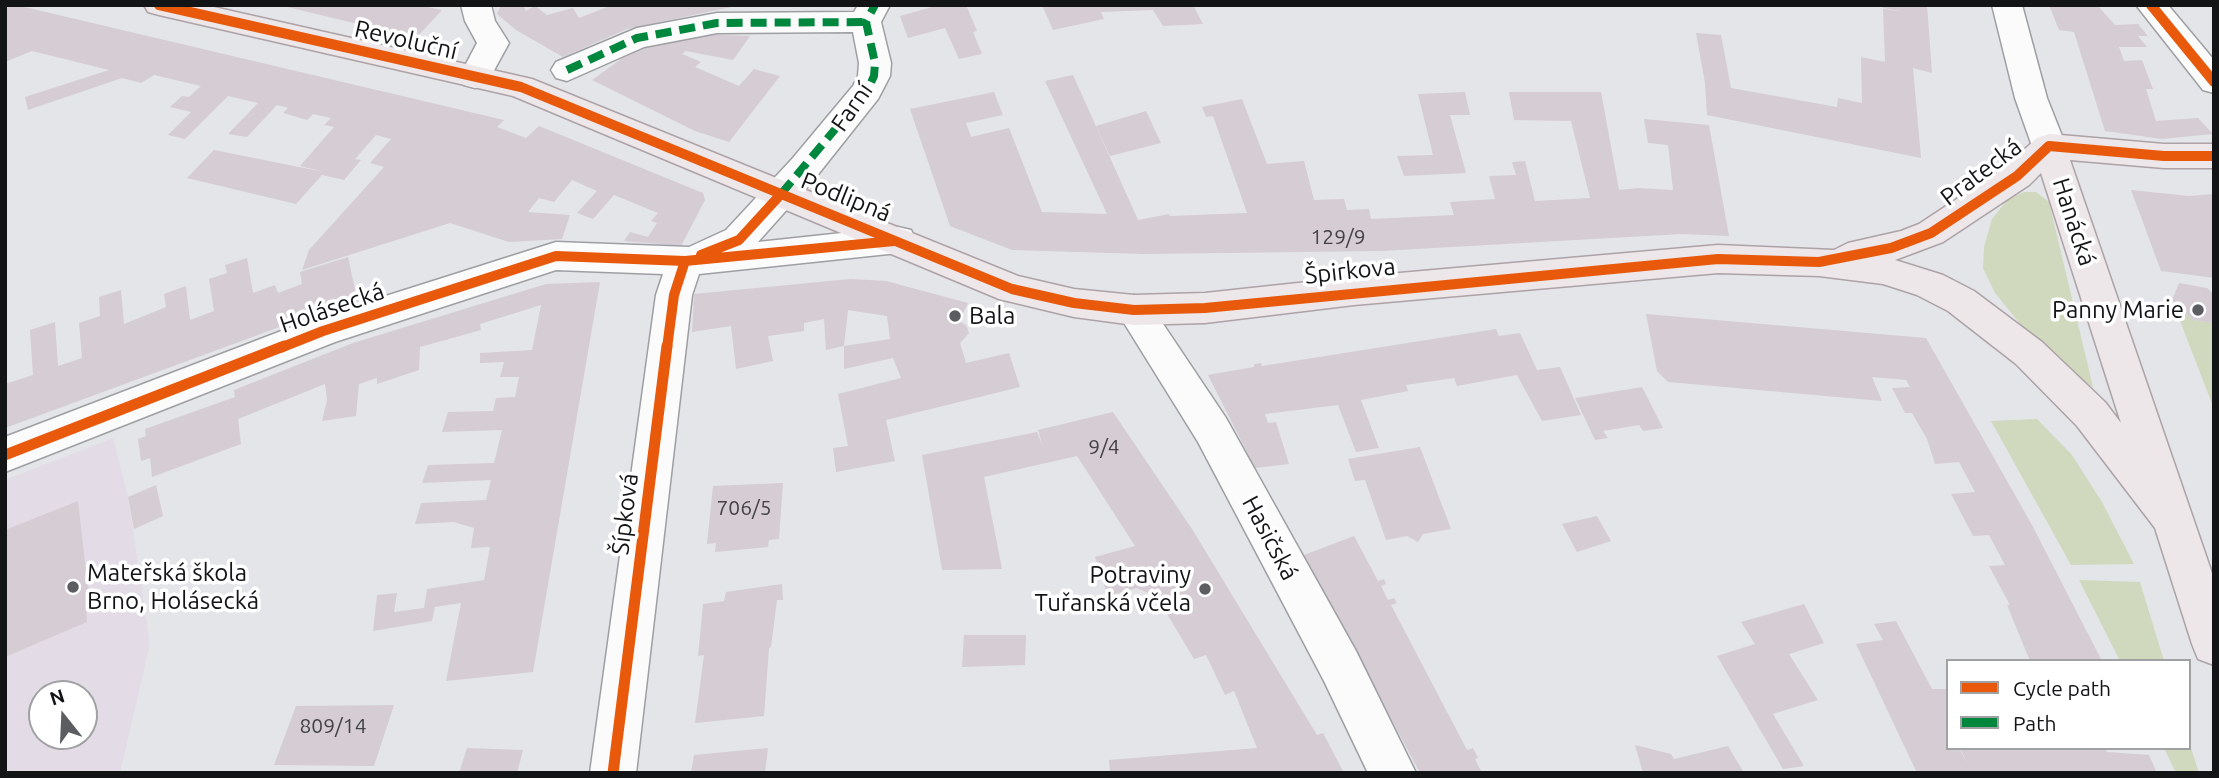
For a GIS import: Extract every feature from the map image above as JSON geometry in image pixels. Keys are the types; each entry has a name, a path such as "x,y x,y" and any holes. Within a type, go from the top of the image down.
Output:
{"main road":[{"name":"Revoluční","path":"159,5 522,88"},
{"name":"Podlipná","path":"522,88 898,240"},
{"name":"Pratecká","path":"1819,262 1891,248 1931,233 2017,176 2049,146 2164,156 2214,156"},
{"name":"Hanácká","path":"2049,146 2214,644"},
{"name":"Špirkova","path":"898,240 1012,289 1074,303 1134,310 1205,308 1678,262 1728,259 1819,262"},
{"name":"Hanácká","path":"1819,262 1883,270 1907,276 1961,301 1990,321 2046,368 2091,414 2171,517"}],"street":[{"path":"475,77 493,44 480,21 476,5"},
{"name":"Hanácká","path":"2007,5 2031,98 2049,146"},
{"path":"2151,5 2214,82"},
{"path":"567,70 637,38 717,23 871,13"},
{"name":"Farní","path":"781,194 867,91 874,76 875,63 871,13"},
{"name":"Podlipná","path":"685,261 739,240 781,194"},
{"name":"Podlipná","path":"685,261 898,240"},
{"name":"Holásecká","path":"5,455 323,331 556,256 685,261"},
{"name":"Šípková","path":"613,773 674,295 685,261"},
{"name":"Hasičská","path":"1134,310 1212,430 1340,666 1393,773"}],"shaded area":[{"name":"Mateřská škola Brno, Holásecká","path":"113,438 128,497 150,644 120,773 5,773 5,480"}],"green space":[{"path":"2024,192 2036,192 2049,202 2093,387 2074,376 2026,331 1995,293 1983,268 1984,247 1992,219 2007,200"},
{"path":"2172,300 2193,320 2214,323 2214,409"},
{"path":"2037,419 2072,455 2102,502 2134,564 2071,565 1991,421"},
{"path":"2079,580 2140,582 2163,659 2119,659"},
{"path":"2191,748 2199,773 2176,773 2165,750"}],"building":[{"path":"5,5 16,5 504,120 497,127 526,138 539,126 703,193 705,200 681,246 624,241 630,232 648,237 657,223 651,221 658,213 614,195 593,219 577,213 597,191 572,180 554,202 539,198 528,212 570,215 562,239 509,242 450,223 302,270 309,250 384,167 370,163 391,139 376,135 355,159 361,160 344,180 322,175 296,204 187,178 214,150 324,172 300,166 334,127 324,125 331,118 313,114 307,120 283,113 288,108 277,105 247,137 228,134 258,103 228,96 185,139 168,135 191,112 170,107 182,96 189,97 201,86 154,75 141,83 122,78 28,110 25,97 109,70 32,51 5,62"},
{"path":"279,5 418,5 442,10 416,38"},
{"path":"501,5 523,5 526,11 535,6 547,15 573,8 579,18 612,5 736,6 627,29 563,57 516,30 497,14"},
{"path":"939,5 966,5 977,31 973,32 982,54 959,59 945,28 908,38 900,16"},
{"path":"1042,5 1193,5 1203,24 1163,26 1153,10 1101,12 1104,19 1053,30"},
{"path":"1883,5 1927,5 1932,73 1913,68 1921,158 1707,115 1705,83 1696,33 1721,35 1731,88 1837,107 1838,98 1862,103 1861,57 1885,62 1883,9 1906,12 1883,8"},
{"path":"2049,5 2097,5 2115,25 2138,24 2148,36 2138,36 2147,47 2119,47 2124,61 2142,60 2153,89 2146,89 2156,121 2198,118 2213,134 2162,139 2105,131 2074,32 2059,30"},
{"path":"696,34 750,36 733,60 686,51 682,54 701,62 695,67 739,86 754,69 780,76 729,142 695,131 592,80 642,44"},
{"path":"1073,75 1138,220 1169,214 1247,213 1213,116 1206,117 1202,107 1242,99 1267,164 1304,161 1314,200 1344,199 1347,210 1369,209 1371,219 1454,215 1450,202 1495,199 1489,176 1516,175 1512,162 1525,161 1535,201 1590,198 1571,121 1514,120 1509,92 1601,92 1619,190 1673,190 1668,145 1648,143 1644,119 1709,125 1729,236 1682,234 1381,251 1143,254 1012,250 950,226 910,109 994,92 1003,115 966,123 971,137 1009,128 1042,212 1107,214 1045,81"},
{"path":"1465,92 1470,115 1450,115 1466,173 1404,176 1397,156 1433,155 1418,94"},
{"path":"1146,111 1161,143 1110,156 1096,126"},
{"path":"2131,190 2189,196 2214,194 2214,278 2161,271"},
{"path":"348,257 358,303 285,325 5,428 5,384 33,375 30,330 55,322 58,366 82,358 79,323 100,316 99,297 121,290 124,324 166,307 164,294 186,286 190,320 214,311 209,279 227,273 225,265 247,258 253,293 275,285 278,293 302,284 300,272"},
{"path":"850,279 886,281 968,303 959,321 966,325 969,333 960,343 966,363 1009,353 1020,387 886,420 895,461 836,472 833,448 848,446 838,394 901,378 893,358 844,369 844,346 826,350 824,319 804,323 804,331 768,336 773,361 736,369 731,326 692,332 694,294","holes":["848,310 887,316 890,339 844,346"]},
{"path":"600,282 533,672 446,681 461,603 435,607 432,621 373,631 377,595 397,593 394,612 424,608 427,589 484,580 490,547 471,548 474,528 454,522 415,524 421,503 486,500 491,480 422,483 428,465 494,463 502,430 442,432 448,412 493,411 496,398 515,397 519,377 500,377 504,362 480,363 480,353 532,350 541,305 480,324 481,330 420,347 419,370 377,384 377,378 359,384 356,416 322,421 327,400 325,384 238,419 241,444 152,477 150,458 141,461 138,439 146,436 145,429 235,397 234,390 353,343 546,284"},
{"name":"Panny Marie","path":"2179,283 2207,288 2214,294 2214,323 2193,320 2172,300"},
{"path":"1646,314 1926,338 2032,525 2101,659 2029,659 2007,605 2010,605 1989,566 2005,565 1989,535 1973,536 1951,494 1975,492 1959,462 1935,464 1927,439 1912,413 1905,413 1892,388 1910,387 1906,380 1872,377 1882,401 1668,382 1657,371"},
{"path":"1496,329 1499,336 1520,333 1537,370 1560,367 1581,415 1542,421 1517,375 1457,386 1454,378 1406,385 1408,391 1361,400 1379,448 1356,452 1338,405 1265,414 1268,423 1276,422 1289,464 1255,468 1208,375 1254,367 1254,364 1261,363 1262,366"},
{"path":"1642,387 1663,428 1643,431 1639,425 1603,431 1608,438 1595,440 1575,398"},
{"path":"1113,412 1192,529 1317,735 1323,733 1344,773 1110,773 1109,760 1257,748 1234,691 1225,695 1206,655 1194,659 1157,597 1137,588 1108,596 1095,557 1135,546 1077,456 984,477 1002,569 942,570 922,455 1037,432 1043,447 1038,430"},
{"path":"1420,447 1451,529 1423,534 1418,542 1407,536 1386,540 1365,480 1355,481 1348,459"},
{"path":"783,483 779,539 769,540 768,547 715,552 716,543 707,544 713,486"},
{"path":"156,485 163,516 134,529 128,497"},
{"path":"78,501 90,606 86,607 87,622 5,657 5,530"},
{"path":"1597,516 1611,541 1577,552 1562,524"},
{"path":"1354,536 1378,581 1384,579 1386,584 1381,586 1388,600 1394,598 1397,603 1391,605 1467,750 1473,748 1482,773 1420,773 1304,555"},
{"path":"782,584 783,600 777,600 769,648 764,716 695,723 704,655 698,656 703,604 724,601 726,592"},
{"path":"1804,604 1824,643 1789,654 1818,700 1773,714 1804,766 1783,769 1717,656 1755,644 1741,622"},
{"path":"1896,621 1932,689 1946,689 1946,750 1960,750 1968,765 1961,750 2106,750 2149,755 2157,773 1917,773 1856,644 1883,640 1874,624"},
{"path":"964,635 1026,635 1025,665 962,667"},
{"path":"394,705 374,766 274,765 296,706"},
{"path":"1635,745 1671,754 1674,759 1728,746 1744,773 1643,773"},
{"path":"467,748 523,750 517,773 459,773"},
{"path":"768,748 765,773 691,773 694,755"}],"marked path":[{"path":"781,194 867,91 874,76 875,63 866,22 875,5"},
{"path":"567,70 637,38 717,23 866,22"}],"cycle path":[{"path":"159,5 521,87 1012,289 1074,303 1134,310 1205,308 1718,259 1819,262 1891,248 1931,233 2017,176 2049,146 2164,156 2214,156"},
{"path":"2151,5 2214,82"},
{"path":"701,255 739,240 781,194"},
{"path":"5,455 323,331 556,256 685,261 894,241"},
{"path":"613,773 674,295 685,261"}],"place":[{"name":"Panny Marie","path":"2198,310"},
{"name":"Bala","path":"955,316"},
{"name":"Mateřská škola Brno, Holásecká","path":"73,587"},
{"name":"Potraviny Tuřanská včela","path":"1205,589"}]}
